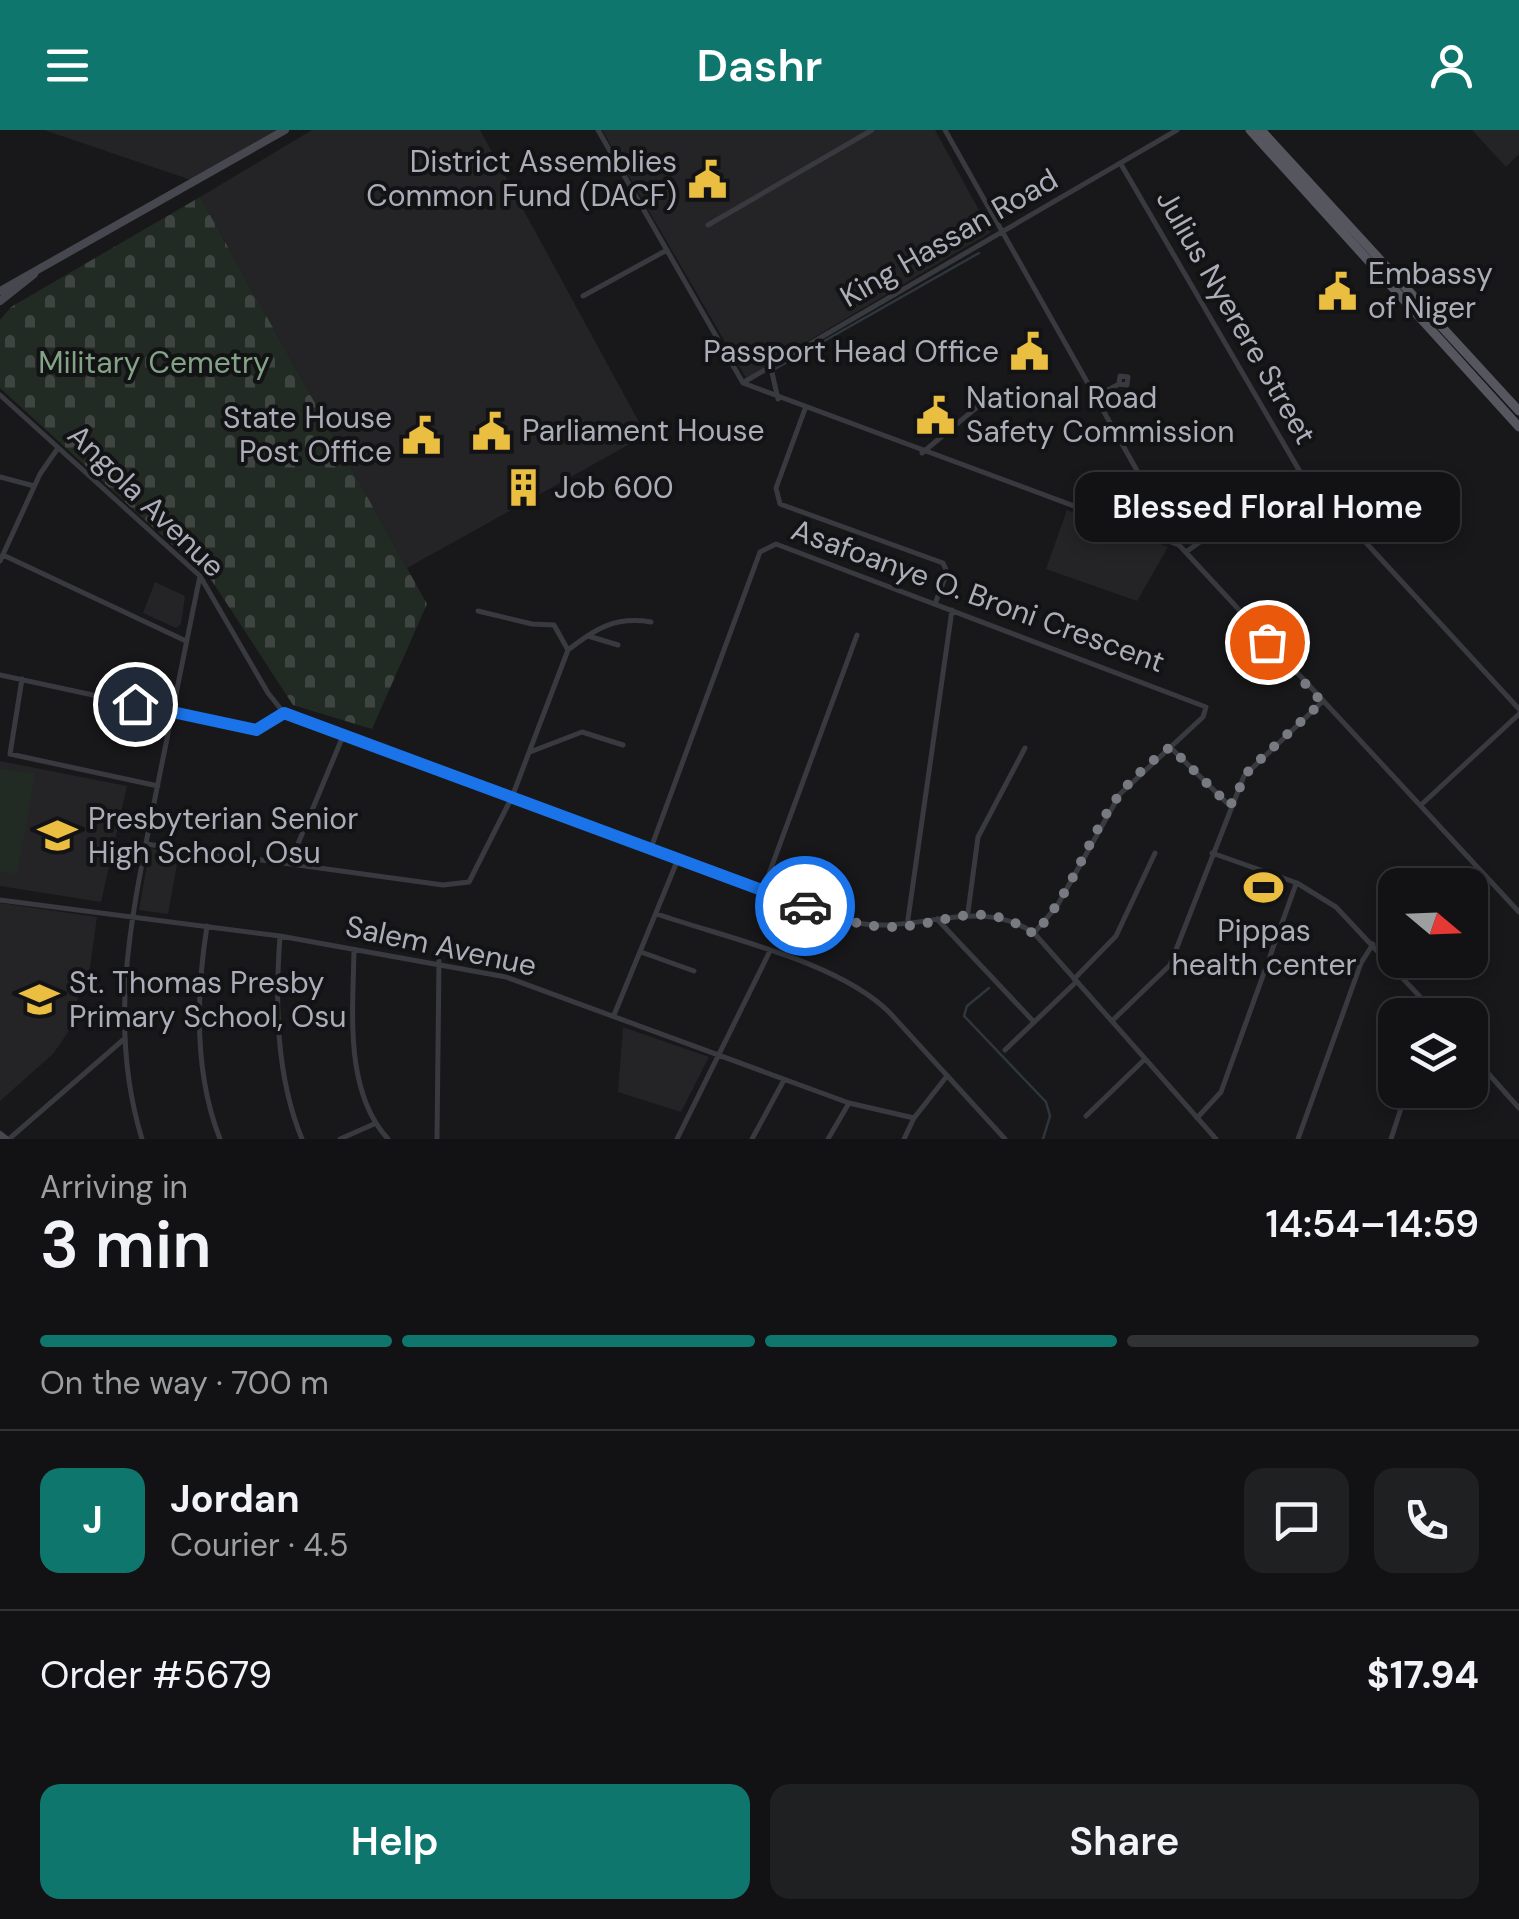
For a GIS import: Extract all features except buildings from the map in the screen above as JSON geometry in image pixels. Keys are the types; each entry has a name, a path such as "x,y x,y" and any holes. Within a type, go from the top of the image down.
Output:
{"main road":[{"path":"0,295 12,282 285,130"},
{"path":"1250,130 1519,427"},
{"path":"1260,130 1519,412"},
{"path":"0,295 41,268"}],"street":[{"path":"598,130 743,383 922,453 1179,545"},
{"path":"708,225 872,130"},
{"path":"946,130 1179,545 1519,912"},
{"name":"King Hassan Road","path":"743,383 1122,166 1177,130"},
{"name":"Julius Nyerere Street","path":"1122,166 1299,470 1519,712"},
{"path":"584,296 666,250"},
{"path":"770,367 778,399"},
{"path":"1097,396 1119,384"},
{"path":"922,453 994,393"},
{"name":"Angola Avenue","path":"0,395 200,576 268,693 284,713"},
{"path":"805,408 776,488 780,504 943,563 948,572 935,604"},
{"path":"58,448 34,486 2,558 186,641"},
{"path":"1186,552 1299,470"},
{"path":"0,477 34,486"},
{"path":"1136,530 1159,506"},
{"name":"Asafoanye O. Broni Crescent","path":"651,848 765,546 776,544 1206,707 1203,717 1130,782 1110,808 1057,906 1034,934"},
{"path":"142,1139 123,1040 131,917 200,576"},
{"path":"478,610 532,624 554,625 568,650"},
{"path":"906,926 952,610"},
{"path":"146,844 458,886 477,874 512,797 568,650 619,620 650,622"},
{"path":"762,890 857,635"},
{"path":"586,636 618,645"},
{"path":"0,675 256,730 284,713 852,922 906,926 968,913 999,916 1034,934 1211,1137"},
{"path":"22,679 10,754 158,786"},
{"path":"1112,1021 1170,966 1230,806 1249,770 1322,702"},
{"path":"1421,805 1519,712"},
{"path":"530,752 582,732 623,746"},
{"path":"290,862 343,736"},
{"path":"1170,747 1230,806"},
{"path":"968,913 978,837 1025,748"},
{"path":"1005,1050 1116,936 1155,853"},
{"path":"1212,853 1296,883 1336,906 1422,998"},
{"path":"614,1015 678,859"},
{"path":"1197,1118 1221,1092 1296,883"},
{"name":"Salem Avenue","path":"0,900 280,936 506,976 848,1103 914,1118"},
{"path":"657,914 769,952 867,995 947,1076 999,1137"},
{"path":"937,919 1034,1022"},
{"path":"207,926 201,984 202,1063 220,1139"},
{"path":"280,936 278,1020 284,1070 302,1139"},
{"path":"1298,1139 1361,963 1373,944"},
{"path":"354,950 356,1060 374,1124 388,1139"},
{"path":"641,952 694,971"},
{"path":"677,1139 721,1058 769,952"},
{"path":"436,1139 439,962"},
{"path":"5,1138 123,1040"},
{"path":"1086,1116 1144,1059"},
{"path":"1488,1073 1519,1108"},
{"path":"904,1139 914,1118 947,1076"},
{"path":"752,1139 784,1080"},
{"path":"828,1139 848,1103"},
{"path":"1391,1139 1401,1108"},
{"path":"340,1139 374,1124"}],"shaded area":[{"path":"44,130 280,130 194,181"},
{"path":"312,130 480,130 646,435 407,568 200,197"},
{"path":"602,130 935,130 991,232 746,378"},
{"path":"1472,130 1519,130 1519,154 1506,167"},
{"path":"1067,510 1168,547 1137,601 1046,569"},
{"path":"155,582 185,596 181,624 176,628 143,613"},
{"name":"Presbyterian Senior High School, Osu","path":"0,761 127,786 101,902 0,886"},
{"path":"150,848 179,853 168,914 139,910"},
{"name":"St. Thomas Presby Primary School, Osu","path":"0,903 97,917 89,975 82,974 73,1025 53,1054 0,1101"},
{"path":"623,1027 709,1057 681,1112 618,1092"}],"green space":[{"name":"Military Cemetry","path":"200,197 427,604 372,729 293,705 212,581 0,388 0,320 11,307"},
{"path":"0,768 35,774 17,875 0,872"}],"waterway":[{"path":"775,369 979,253"},
{"path":"989,988 967,1006 964,1016 1046,1102 1050,1116 1043,1139"}],"way so far":[{"path":"805,906 852,922 888,928 985,913 1009,919 1034,934 1057,906 1110,808 1150,762 1170,747 1230,806 1249,770 1322,702 1267,642"}],"place":[{"name":"District Assemblies Common Fund (DACF)","path":"707,179"},
{"name":"Embassy of Niger","path":"1338,291"},
{"name":"Passport Head Office","path":"1029,352"},
{"name":"National Road Safety Commission","path":"936,415"},
{"name":"Parliament House","path":"492,431"},
{"name":"State House Post Office","path":"422,435"},
{"name":"Job 600","path":"524,488"},
{"name":"Blessed Floral Home","path":"1267,642"},
{"name":"Presbyterian Senior High School, Osu","path":"58,836"},
{"name":"Pippas health center","path":"1264,887"},
{"name":"St. Thomas Presby Primary School, Osu","path":"39,1000"}],"route":[{"path":"135,704 256,730 272,724 284,713 805,906"}]}
